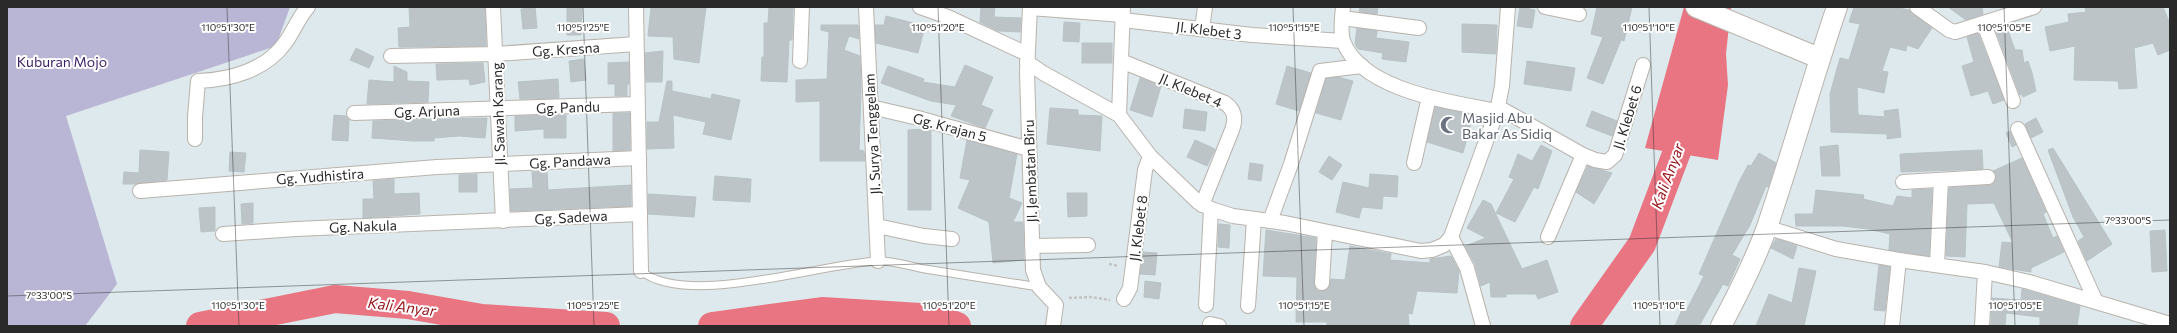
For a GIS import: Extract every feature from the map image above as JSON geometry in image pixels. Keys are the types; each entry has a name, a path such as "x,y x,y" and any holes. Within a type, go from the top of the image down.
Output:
{"street":[{"path":"195,139 198,81 212,80 241,74 266,62 286,42 294,26 308,7"},
{"name":"Jl. Sawah Karang","path":"493,7 499,109 503,221"},
{"path":"636,7 641,271"},
{"path":"800,61 802,7"},
{"name":"Jl. Surya Tenggelam","path":"866,7 878,261"},
{"path":"920,7 948,17 1027,58 1043,73 1119,115 1150,156 1206,207 1254,220 1270,221 1421,251 1432,250 1444,245 1451,237 1497,109 1502,86 1508,7"},
{"name":"Jl. Jembatan Biru","path":"1030,7 1027,58 1033,275 1039,287 1056,304"},
{"name":"Jl. Klebet 3","path":"1030,7 1123,14 1202,29 1311,40 1343,41"},
{"path":"1202,29 1205,7"},
{"path":"1545,7 1579,14"},
{"path":"1696,7 1753,32 1819,58"},
{"path":"1721,326 1749,271 1766,227 1819,58 1837,7"},
{"path":"1917,7 1949,30 1955,32 2034,7"},
{"path":"1343,41 1342,12 1418,28"},
{"path":"1119,115 1123,14"},
{"path":"1984,24 2013,101"},
{"name":"Jl. Klebet 6","path":"1343,41 1362,66 1374,75 1391,84 1429,97 1497,109 1583,155 1595,160 1607,162 1615,155 1643,65"},
{"name":"Gg. Kresna","path":"391,56 496,54 636,44"},
{"name":"Jl. Klebet 4","path":"1121,61 1225,102 1230,106 1234,115 1234,123 1206,207"},
{"path":"1270,221 1291,164 1320,71 1362,66"},
{"path":"1414,163 1429,97"},
{"name":"Gg. Pandu","path":"499,109 637,104"},
{"name":"Gg. Krajan 5","path":"871,107 918,118 1029,149"},
{"name":"Gg. Arjuna","path":"354,113 499,109"},
{"path":"2018,129 2096,302"},
{"path":"1548,237 1583,155"},
{"name":"Jl. Klebet 8","path":"1124,299 1130,288 1145,170 1150,156"},
{"name":"Gg. Pandawa","path":"500,164 639,158"},
{"name":"Gg. Yudhistira","path":"140,191 429,168 500,164"},
{"path":"1903,182 1988,177"},
{"path":"1937,265 1941,180"},
{"path":"1206,207 1206,305"},
{"name":"Gg. Sadewa","path":"503,221 640,214"},
{"path":"1248,306 1254,220"},
{"name":"Gg. Nakula","path":"223,234 304,229 503,221"},
{"path":"877,226 924,236 952,240"},
{"path":"1766,227 1836,249 1899,260 1985,272 2170,324"},
{"path":"1322,284 1325,232"},
{"path":"1451,237 1467,268 1483,326"},
{"path":"1032,246 1088,246"},
{"path":"1892,326 1899,260"},
{"path":"1982,326 1985,272"},
{"path":"1053,326 1056,304"}],"lane":[{"path":"641,271 656,280 677,285 701,286 733,284 826,268 878,261 1039,287"}],"path":[{"path":"1056,304 1067,298 1090,297 1112,300 1124,299"}],"green space":[{"name":"Kuburan Mojo","path":"7,7 290,7 276,46 66,116 117,284 85,326 7,326"}],"shaded area":[{"path":"1684,7 1731,7 1726,54 1728,85 1718,160 1645,148"}],"building":[{"path":"409,7 485,7 486,46 399,47 398,28 410,27"},
{"path":"535,7 537,28 523,29 521,9"},
{"path":"567,7 582,7 581,35 567,35"},
{"path":"651,7 706,7 699,63 674,59 673,37 648,36"},
{"path":"769,7 793,7 792,40 789,40 787,82 761,81 762,57 764,57 764,23 768,23"},
{"path":"981,7 995,7 994,17 1021,18 1020,32 998,31 980,22"},
{"path":"1360,7 1378,7 1377,14 1359,12"},
{"path":"1520,7 1535,10 1532,28 1517,26"},
{"path":"1597,7 1632,7 1624,41 1621,40 1603,84 1587,78 1603,37 1591,34"},
{"path":"1854,7 1894,7 1909,10 1932,28 1918,49 1907,45 1906,51 1890,47 1882,71 1888,72 1884,93 1857,87 1858,115 1885,117 1884,111 1898,109 1901,137 1887,139 1887,134 1831,132 1830,94 1840,58 1849,60 1860,24 1849,22"},
{"path":"1948,7 1982,7 1983,14 1966,20"},
{"path":"2085,7 2163,7 2170,24 2170,50 2158,55 2153,43 2134,48 2137,88 2119,89 2118,81 2074,80 2075,46 2050,51 2045,27 2069,22 2068,14 2086,12"},
{"path":"886,16 925,26 918,53 876,43 875,25 884,25"},
{"path":"1064,22 1080,23 1079,42 1063,41"},
{"path":"1462,24 1497,25 1496,54 1462,52"},
{"path":"821,25 858,25 859,39 849,36 844,50 860,56 861,90 859,150 864,151 865,161 820,161 820,101 796,102 796,80 827,79 829,32 821,30"},
{"path":"2006,25 2015,50 2022,50 2024,63 2028,61 2032,73 2036,91 2023,97 2022,94 2020,95 1995,28"},
{"path":"1357,28 1377,31 1376,38 1409,42 1406,62 1382,59 1383,53 1358,49 1355,44"},
{"path":"1978,33 2004,100 1993,104 1988,91 1971,96 1962,66 1974,62 1967,37"},
{"path":"1082,43 1112,43 1112,63 1082,63"},
{"path":"356,48 374,57 369,68 350,60"},
{"path":"663,51 662,82 646,82 645,53"},
{"path":"584,59 586,80 571,82 569,61"},
{"path":"1527,61 1575,68 1571,91 1524,84"},
{"path":"629,62 629,84 627,84 627,96 615,96 615,84 608,84 608,63"},
{"path":"483,63 485,82 470,85 469,79 437,80 436,64"},
{"path":"965,65 993,77 981,105 993,110 985,128 951,116 956,105 931,101 881,83 888,66 924,79 923,82 955,87"},
{"path":"394,66 407,72 407,81 429,82 428,102 367,104 369,80 394,82"},
{"path":"1287,66 1311,73 1299,111 1276,104"},
{"path":"1338,77 1353,81 1341,120 1316,113 1326,79"},
{"path":"1140,78 1161,86 1152,117 1130,110"},
{"path":"558,79 559,98 520,99 518,82"},
{"path":"667,81 672,81 672,91 711,99 712,94 740,100 731,140 703,134 706,122 673,115 674,148 647,149 647,122 659,122"},
{"name":"Masjid Abu Bakar As Sidiq","path":"1435,107 1473,115 1463,153 1427,142"},
{"path":"1050,108 1078,110 1078,115 1102,116 1100,151 1047,144"},
{"path":"1185,109 1207,112 1205,131 1183,128"},
{"path":"1592,111 1617,121 1612,136 1586,126"},
{"path":"613,113 630,113 630,150 613,151"},
{"path":"334,115 346,116 349,120 348,141 332,140"},
{"path":"566,115 566,138 544,138 544,129 515,131 515,116"},
{"path":"487,118 485,138 459,136 434,138 434,141 413,141 372,138 373,121"},
{"path":"2036,118 2043,132 2031,138 2025,124"},
{"path":"908,130 931,130 931,210 908,210"},
{"path":"2010,131 2016,145 2012,147 2006,133"},
{"path":"967,140 1017,154 1009,198 1022,203 1013,222 1023,222 1024,260 993,263 989,222 958,208 970,180 960,178"},
{"path":"1195,140 1215,149 1207,166 1187,157"},
{"path":"1541,145 1552,151 1538,189 1534,187 1515,222 1496,213 1514,179 1509,177 1518,154 1532,161"},
{"path":"1838,145 1840,176 1822,176 1820,147"},
{"path":"2053,148 2112,244 2087,261 2078,241 2084,237 2073,217 2048,150"},
{"path":"140,150 169,152 167,180 123,184 124,172 139,173"},
{"path":"1982,150 1983,169 1901,172 1900,154"},
{"path":"230,152 246,153 244,172 229,171"},
{"path":"1759,153 1776,163 1768,187 1766,186 1750,225 1732,255 1740,259 1728,286 1723,284 1699,326 1675,326 1683,307 1687,309 1704,276 1699,274 1739,182 1748,165 1751,166"},
{"path":"1329,156 1342,165 1332,180 1319,172"},
{"path":"2022,158 2046,212 2043,214 2053,238 2057,236 2064,252 2031,268 2031,272 1999,267 2002,242 2013,243 1994,203 1967,204 1965,257 1946,256 1949,188 1992,184 1996,177 1993,171"},
{"path":"1250,163 1263,165 1261,181 1248,179"},
{"path":"1588,166 1612,173 1594,204 1576,192"},
{"path":"532,171 547,171 548,190 631,185 631,206 511,211 510,189 533,188"},
{"path":"477,174 477,192 459,192 459,175"},
{"path":"1370,174 1398,176 1397,197 1383,196 1382,209 1362,207 1359,218 1336,212 1343,182 1369,188"},
{"path":"715,176 751,179 750,202 713,200"},
{"path":"394,179 394,194 419,193 420,214 363,218 363,199 374,199 373,181"},
{"path":"1932,189 1929,256 1889,250 1890,234 1868,229 1843,226 1796,226 1795,214 1813,214 1816,190 1864,195 1863,199 1893,206 1897,196 1912,198 1912,190"},
{"path":"1067,193 1087,193 1087,216 1068,217"},
{"path":"648,194 696,197 694,217 648,214"},
{"path":"1483,200 1491,204 1522,269 1547,260 1558,292 1538,299 1536,294 1506,294 1506,297 1491,297 1490,282 1481,286 1475,264 1465,246 1486,238 1467,228"},
{"path":"253,203 253,223 242,224 241,204"},
{"path":"215,207 215,231 201,232 199,208"},
{"path":"1219,224 1230,225 1229,248 1218,247"},
{"path":"1266,230 1316,238 1314,283 1317,290 1321,291 1329,288 1331,279 1345,280 1350,246 1391,254 1390,260 1430,263 1430,259 1451,256 1459,271 1457,293 1417,291 1412,314 1408,313 1409,326 1327,326 1327,322 1296,322 1297,277 1263,276"},
{"path":"2165,230 2167,271 2152,272 2150,231"},
{"path":"1776,239 1797,246 1793,259 1771,248"},
{"path":"1143,252 1157,253 1155,275 1140,274"},
{"path":"1879,265 1890,267 1885,311 1874,310"},
{"path":"1799,268 1816,271 1804,326 1756,326 1769,294 1792,303"},
{"path":"1145,281 1161,283 1159,299 1144,297"},
{"path":"2022,289 2080,306 2077,326 2040,326 2040,317 2006,313 2005,326 1991,325 1992,298 2021,300"}],"waterway":[{"name":"Kali Anyar","path":"1584,326 1642,244 1681,141 1685,116"},
{"name":"Kali Anyar","path":"200,326 335,299 408,305 482,318 606,326"},
{"name":"Kali Anyar","path":"712,326 822,311 937,318 957,326"}],"place":[{"name":"Masjid Abu Bakar As Sidiq","path":"1449,125"}]}
